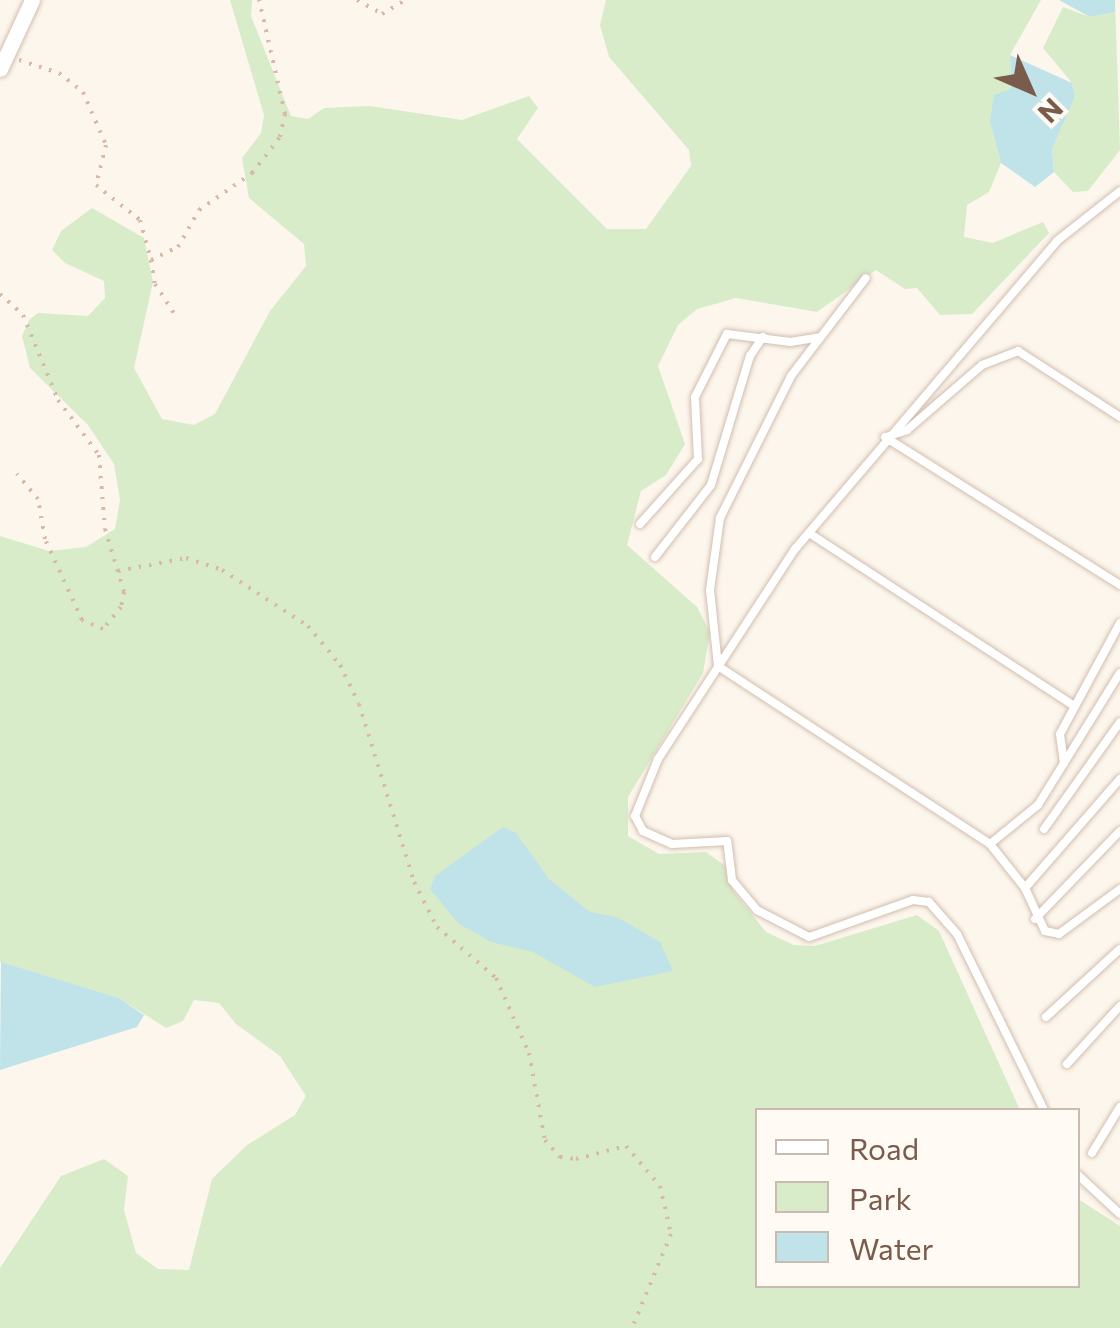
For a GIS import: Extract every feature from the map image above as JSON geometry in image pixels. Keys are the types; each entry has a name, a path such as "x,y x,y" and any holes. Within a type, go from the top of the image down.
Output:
{"street":[{"path":"3,62 32,0"}],"lane":[{"path":"1043,1108 957,934 928,902 912,900 809,937 758,910 732,880 728,841 672,844 643,831 636,799 718,666 809,532 885,438 1057,241 1120,191"},
{"path":"718,666 710,590 720,518 791,376 866,278"},
{"path":"640,524 698,459 695,397 715,351 738,331 790,342 820,337"},
{"path":"655,557 711,485 750,356 762,337"},
{"path":"885,438 907,430 982,365 1018,351 1120,417"},
{"path":"885,438 1120,585"},
{"path":"809,532 1074,706"},
{"path":"1064,764 1060,734 1120,623"},
{"path":"718,666 990,844 1025,888 1035,919 1059,934 1120,889"},
{"path":"990,844 1038,805 1120,673"},
{"path":"1044,829 1120,722"},
{"path":"1025,888 1120,779"},
{"path":"1035,919 1120,830"},
{"path":"1046,1017 1120,949"},
{"path":"1067,1064 1120,1006"},
{"path":"1092,1153 1120,1108"},
{"path":"1080,1179 1084,1188 1120,1214"}],"path":[{"path":"151,260 178,247 199,210 252,173 280,137 285,114 258,0"},
{"path":"357,0 382,14 405,0"},
{"path":"3,62 60,73 83,92 106,146 96,185 140,220 155,284 176,316"},
{"path":"0,294 23,315 58,400 95,444 106,488 104,529 118,571 122,608 103,629 92,629 82,620 45,539 38,498 18,474"},
{"path":"118,571 186,558 222,570 308,626 340,665 359,704 414,882 437,927 496,978 528,1053 546,1140 560,1157 576,1159 626,1146 660,1186 671,1234 632,1328"}],"green space":[{"path":"230,0 252,0 251,16 291,116 308,119 324,108 370,106 462,120 529,96 538,108 517,139 607,229 646,229 691,166 689,150 609,57 600,25 606,0 1041,0 1010,55 1011,90 990,122 1001,163 989,192 967,205 964,237 993,243 1043,222 1049,233 972,314 940,315 917,288 905,289 876,270 817,312 736,298 697,309 678,325 658,366 685,444 666,475 641,491 627,545 697,607 710,632 703,673 628,797 628,836 659,854 706,852 727,867 733,891 766,932 794,945 815,946 917,915 939,931 1019,1108 755,1108 755,1288 1080,1288 1080,1200 1120,1226 1120,1328 0,1328 0,1268 61,1176 104,1159 128,1176 124,1210 136,1253 158,1269 189,1270 212,1179 247,1145 295,1115 306,1096 280,1056 236,1024 219,1003 194,1000 183,1021 166,1028 119,998 0,962 0,536 49,551 86,547 115,529 120,500 114,464 88,425 30,368 22,336 29,320 38,313 88,316 105,298 104,281 65,263 52,250 61,231 92,208 144,238 153,282 134,368 162,419 194,425 215,414 270,311 306,266 304,244 249,198 242,158 261,133 264,115"},
{"path":"1115,0 1120,150 1088,191 1073,192 1054,172 1052,149 1075,97 1072,83 1043,48 1063,7 1090,17 1114,12"}],"water":[{"path":"1059,0 1115,0 1115,12 1090,17"},
{"path":"1010,55 1072,83 1075,97 1052,149 1054,172 1035,187 1001,163 990,122 994,95 1011,89"},
{"path":"503,827 516,833 549,879 590,912 617,917 660,942 673,971 595,987 533,952 491,942 459,924 430,889 435,876"},
{"path":"1,962 119,998 144,1015 137,1027 0,1070"}]}
